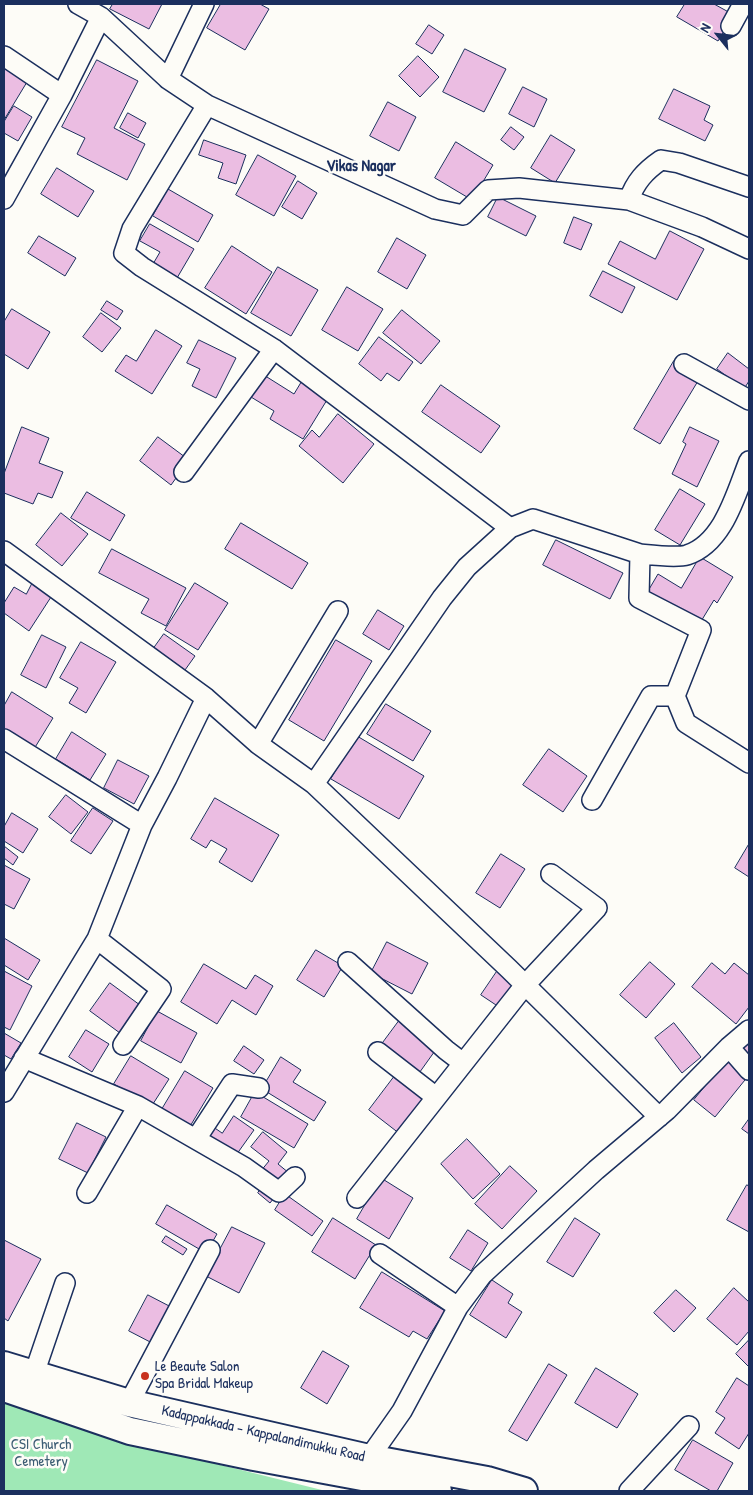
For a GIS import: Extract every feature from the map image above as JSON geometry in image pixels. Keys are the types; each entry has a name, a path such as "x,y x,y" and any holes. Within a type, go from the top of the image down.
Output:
{"main road":[{"name":"Kadappakkada - Kappalandimukku Road","path":"4,1365 129,1403 369,1458 487,1480 524,1491"},
{"name":"Kadappakkada - Kappalandimukku Road","path":"4,1388 130,1431 409,1489 438,1491"}],"street":[{"path":"78,4 101,17 168,79 207,104 435,209 463,215 488,190 520,188 629,200 702,227 749,249"},
{"path":"168,79 204,4"},
{"path":"731,26 743,4"},
{"path":"4,199 62,95 101,17"},
{"path":"4,56 62,95"},
{"path":"207,104 132,229 124,253 142,267 274,350 510,528"},
{"path":"629,200 633,187 646,170 661,160 679,163 749,187"},
{"path":"184,472 274,350"},
{"path":"684,364 749,400"},
{"path":"314,784 442,598 467,567 510,528 533,519 640,554 654,556 686,555 711,541 727,514 749,460"},
{"path":"4,550 206,698 258,744 314,784 659,1117"},
{"path":"640,554 639,598 701,630 675,696 686,722 749,763"},
{"path":"258,744 338,611"},
{"path":"592,800 651,696 675,696"},
{"path":"4,1092 97,938 142,825 206,698"},
{"path":"4,739 142,825"},
{"path":"357,1198 525,986 597,908 551,874"},
{"path":"97,938 161,989 123,1045"},
{"path":"348,962 463,1063"},
{"path":"369,1458 402,1411 458,1306 482,1275 596,1170 659,1117 729,1047 749,1030"},
{"path":"729,1047 749,1070"},
{"path":"378,1052 436,1097"},
{"path":"24,1058 138,1106 244,1167 280,1192 295,1177"},
{"path":"196,1139 232,1084 259,1088"},
{"path":"87,1193 138,1106"},
{"path":"129,1403 210,1250"},
{"path":"380,1254 458,1306"},
{"path":"34,1374 65,1283"},
{"path":"629,1491 689,1426"}],"green space":[{"name":"CSI Church Cemetery","path":"4,1402 120,1440 326,1491 4,1491"}],"building":[{"path":"113,4 162,4 149,29 110,9"},
{"path":"221,4 260,4 269,9 245,50 207,28"},
{"path":"685,4 714,4 734,15 718,41 677,17"},
{"path":"429,25 444,35 432,54 416,44"},
{"path":"465,49 506,69 484,112 443,92"},
{"path":"418,56 439,77 420,97 399,76"},
{"path":"97,60 138,81 114,128 145,144 127,180 77,154 85,138 62,127"},
{"path":"4,61 30,77 4,120"},
{"path":"523,87 547,99 534,127 509,114"},
{"path":"674,89 710,106 704,120 713,125 705,141 659,119"},
{"path":"388,102 416,117 399,151 370,136"},
{"path":"14,106 32,117 18,141 4,133 4,122"},
{"path":"128,113 146,123 138,138 120,128"},
{"path":"511,127 524,137 514,150 501,140"},
{"path":"551,135 575,150 555,183 531,168"},
{"path":"204,140 246,155 236,184 218,178 223,163 199,155"},
{"path":"456,142 493,165 472,200 435,178"},
{"path":"258,155 296,176 274,216 236,195"},
{"path":"57,168 94,191 78,217 41,194"},
{"path":"298,181 317,193 302,219 282,207"},
{"path":"168,189 213,215 198,242 153,216"},
{"path":"498,197 536,216 526,236 488,217"},
{"path":"574,217 592,224 581,250 564,243"},
{"path":"150,224 194,249 177,278 153,264 160,252 140,241"},
{"path":"670,231 704,249 677,300 608,264 620,241 655,259"},
{"path":"39,236 76,258 65,276 28,253"},
{"path":"397,238 426,255 407,289 378,272"},
{"path":"232,246 272,272 246,314 205,288"},
{"path":"278,267 318,290 291,336 251,313"},
{"path":"603,271 635,287 622,313 590,296"},
{"path":"347,287 383,309 358,351 322,330"},
{"path":"107,301 123,311 117,320 101,310"},
{"path":"12,309 50,332 28,369 4,354 4,322"},
{"path":"402,310 440,341 421,364 383,333"},
{"path":"101,313 121,328 102,352 83,337"},
{"path":"156,330 182,346 152,394 115,371 126,355 136,361"},
{"path":"379,337 413,362 399,381 387,373 381,381 359,364"},
{"path":"199,340 236,358 216,398 192,386 200,369 187,363"},
{"path":"728,353 749,369 749,381 744,389 717,369"},
{"path":"674,361 701,376 660,444 634,429"},
{"path":"259,372 294,394 303,379 330,395 303,439 270,419 274,411 246,394"},
{"path":"441,385 500,426 481,453 422,412"},
{"path":"338,414 374,444 343,483 299,446 312,430 319,437"},
{"path":"22,427 49,438 39,463 63,472 52,498 38,493 33,504 4,493 4,474"},
{"path":"690,427 719,441 697,487 672,474 686,444 683,442"},
{"path":"158,437 189,460 171,485 140,461"},
{"path":"680,489 705,504 680,545 655,530"},
{"path":"87,492 125,515 110,541 71,518"},
{"path":"61,513 88,534 62,566 36,545"},
{"path":"241,523 308,563 292,589 225,549"},
{"path":"556,540 623,573 610,599 543,565"},
{"path":"112,549 186,588 166,626 141,613 149,599 99,573"},
{"path":"700,557 733,577 717,603 714,600 700,623 648,591 658,574 681,588"},
{"path":"195,583 228,603 198,650 165,630"},
{"path":"32,584 51,597 29,631 4,613 4,603 14,587 26,594"},
{"path":"378,610 404,626 389,650 363,634"},
{"path":"164,634 195,656 185,670 154,648"},
{"path":"42,635 66,647 46,688 21,675"},
{"path":"336,640 372,661 324,741 289,720"},
{"path":"81,642 116,662 86,713 69,703 78,688 60,678"},
{"path":"12,692 53,718 34,749 4,730 4,706"},
{"path":"386,704 431,731 413,761 367,734"},
{"path":"72,732 106,754 90,780 56,759"},
{"path":"357,736 424,776 399,819 331,779"},
{"path":"549,749 587,776 563,812 523,785"},
{"path":"118,760 149,776 134,804 104,788"},
{"path":"66,795 88,812 71,834 49,817"},
{"path":"215,798 279,835 252,882 219,862 227,849 211,840 206,848 191,839"},
{"path":"93,808 113,821 91,854 71,841"},
{"path":"12,813 38,829 23,853 4,841 4,827"},
{"path":"749,844 749,877 735,868"},
{"path":"4,846 18,857 13,865 4,858"},
{"path":"501,854 525,869 500,908 476,893"},
{"path":"4,865 30,879 14,909 4,904"},
{"path":"4,938 40,960 28,980 4,965"},
{"path":"387,942 428,963 412,994 371,973"},
{"path":"316,950 343,966 324,997 297,980"},
{"path":"650,962 675,984 646,1018 620,995"},
{"path":"712,963 725,974 734,963 749,975 749,1007 736,1024 692,987"},
{"path":"204,964 246,989 255,975 273,986 256,1015 232,1000 217,1024 181,1002"},
{"path":"500,967 521,981 502,1009 481,995"},
{"path":"4,971 32,986 10,1030 4,1027"},
{"path":"110,983 144,1008 124,1036 90,1011"},
{"path":"157,1011 197,1033 181,1063 141,1041"},
{"path":"399,1021 437,1048 417,1076 379,1048"},
{"path":"674,1023 701,1057 682,1073 655,1038"},
{"path":"86,1030 109,1044 92,1072 69,1057"},
{"path":"4,1033 21,1043 11,1059 4,1055"},
{"path":"749,1043 749,1056 743,1048"},
{"path":"244,1046 264,1060 254,1074 234,1061"},
{"path":"131,1056 169,1079 151,1107 114,1084"},
{"path":"281,1057 301,1070 293,1082 326,1102 314,1121 262,1089"},
{"path":"729,1058 749,1075 715,1117 694,1100"},
{"path":"185,1071 213,1088 189,1128 161,1111"},
{"path":"394,1077 426,1100 400,1134 369,1110"},
{"path":"255,1092 308,1124 294,1148 241,1117"},
{"path":"234,1116 254,1130 234,1158 201,1135 209,1124 222,1133"},
{"path":"749,1119 749,1134 742,1129"},
{"path":"77,1123 106,1137 88,1173 59,1159"},
{"path":"263,1132 287,1152 278,1164 289,1173 278,1187 260,1172 269,1161 251,1147"},
{"path":"467,1139 500,1174 473,1199 441,1164"},
{"path":"510,1166 537,1191 502,1229 475,1204"},
{"path":"381,1178 413,1198 389,1239 357,1219"},
{"path":"264,1184 277,1194 270,1203 258,1193"},
{"path":"747,1185 749,1186 749,1232 727,1220"},
{"path":"285,1194 323,1221 312,1236 275,1210"},
{"path":"167,1205 217,1234 206,1253 156,1224"},
{"path":"333,1218 376,1245 355,1279 312,1252"},
{"path":"575,1218 600,1234 573,1277 547,1262"},
{"path":"232,1227 265,1243 239,1293 206,1276"},
{"path":"468,1230 488,1243 471,1271 450,1258"},
{"path":"166,1236 187,1249 183,1255 162,1242"},
{"path":"4,1240 41,1259 8,1321 4,1318"},
{"path":"382,1272 445,1311 427,1339 413,1331 409,1337 360,1308"},
{"path":"492,1280 513,1294 508,1303 522,1312 506,1338 470,1315"},
{"path":"734,1288 749,1302 749,1331 737,1345 707,1319"},
{"path":"676,1290 696,1308 674,1332 654,1313"},
{"path":"148,1295 173,1308 154,1344 129,1331"},
{"path":"749,1340 749,1367 736,1354"},
{"path":"323,1351 349,1366 327,1404 301,1388"},
{"path":"549,1364 567,1375 527,1441 509,1431"},
{"path":"596,1368 638,1394 617,1428 575,1403"},
{"path":"737,1378 749,1386 749,1433 739,1449 715,1433 725,1418 716,1412"},
{"path":"693,1440 733,1463 717,1491 711,1491 675,1470"}],"place":[{"name":"Le Beaute Salon Spa Bridal Makeup","path":"145,1376"}],"district":[{"name":"Vikas Nagar","path":"361,167"}]}
